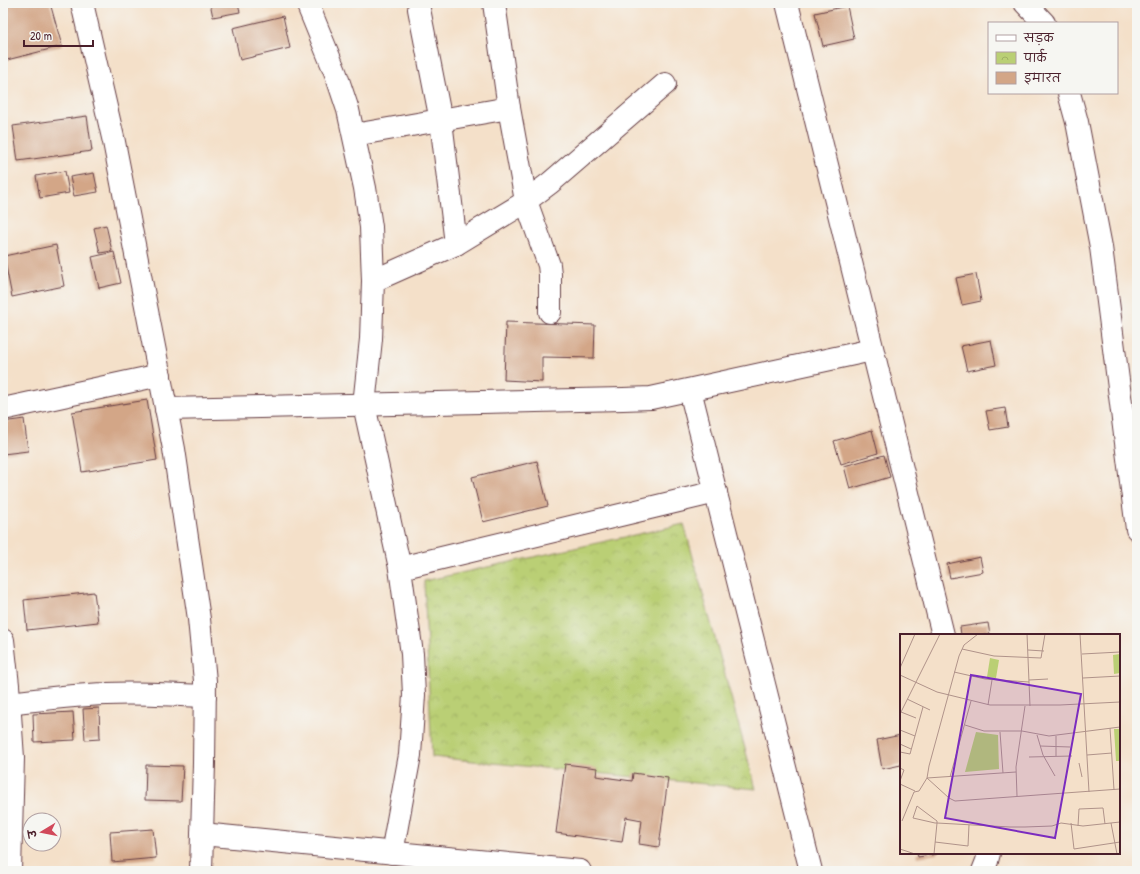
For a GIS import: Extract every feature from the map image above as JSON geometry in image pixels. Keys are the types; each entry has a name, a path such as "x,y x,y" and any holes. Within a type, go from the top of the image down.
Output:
{"street":[{"path":"82,3 114,142 174,448 199,619 205,681 201,871"},
{"path":"307,3 336,74 348,110 365,188 370,227 374,281 371,339 364,405 400,568 412,654 414,695 410,755 392,853"},
{"path":"494,3 509,108 526,201 549,265 550,312"},
{"path":"787,3 943,634"},
{"path":"1025,3 1043,22"},
{"path":"419,9 441,121 456,244"},
{"path":"374,281 456,244 526,201 550,183 665,84"},
{"path":"1069,94 1077,122 1101,247 1137,529"},
{"path":"354,135 509,108"},
{"path":"166,409 651,398 872,350"},
{"path":"3,409 160,375"},
{"path":"690,390 811,871"},
{"path":"400,568 716,492"},
{"path":"3,640 9,702 12,758 12,831 10,871"},
{"path":"9,702 130,693 205,696"},
{"path":"202,834 580,871"},
{"path":"983,871 989,854"}],"green space":[{"path":"684,524 756,789 432,757 424,581"}],"building":[{"path":"3,3 50,3 62,46 3,61"},
{"path":"210,3 238,3 240,12 213,17"},
{"path":"847,6 854,39 823,46 815,13"},
{"path":"283,16 290,48 240,60 233,28"},
{"path":"87,116 92,151 18,161 13,126"},
{"path":"65,171 69,193 40,198 36,176"},
{"path":"94,173 98,192 74,196 70,177"},
{"path":"106,225 112,251 100,253 94,228"},
{"path":"56,245 64,286 12,297 4,256"},
{"path":"114,252 121,283 99,288 92,257"},
{"path":"976,274 981,301 962,305 956,278"},
{"path":"506,322 595,325 594,358 542,357 542,382 504,380"},
{"path":"991,340 996,365 967,371 961,346"},
{"path":"147,400 157,460 82,472 72,412"},
{"path":"1005,408 1008,427 990,430 986,411"},
{"path":"24,419 28,451 3,454 3,422"},
{"path":"872,430 878,453 841,464 834,441"},
{"path":"884,455 890,477 850,489 844,466"},
{"path":"537,461 548,506 483,522 472,477"},
{"path":"980,557 983,572 950,578 947,564"},
{"path":"94,592 98,622 27,630 24,600"},
{"path":"988,623 990,634 961,634 960,627"},
{"path":"99,708 100,739 85,740 83,709"},
{"path":"73,712 75,740 34,742 33,714"},
{"path":"900,735 900,765 882,769 877,740"},
{"path":"565,764 597,768 596,776 632,781 633,773 668,778 659,847 639,844 642,820 626,817 622,842 556,833"},
{"path":"146,765 183,766 181,801 145,800"},
{"path":"153,829 156,858 112,862 110,832"},
{"path":"917,854 937,854 918,857"}]}
